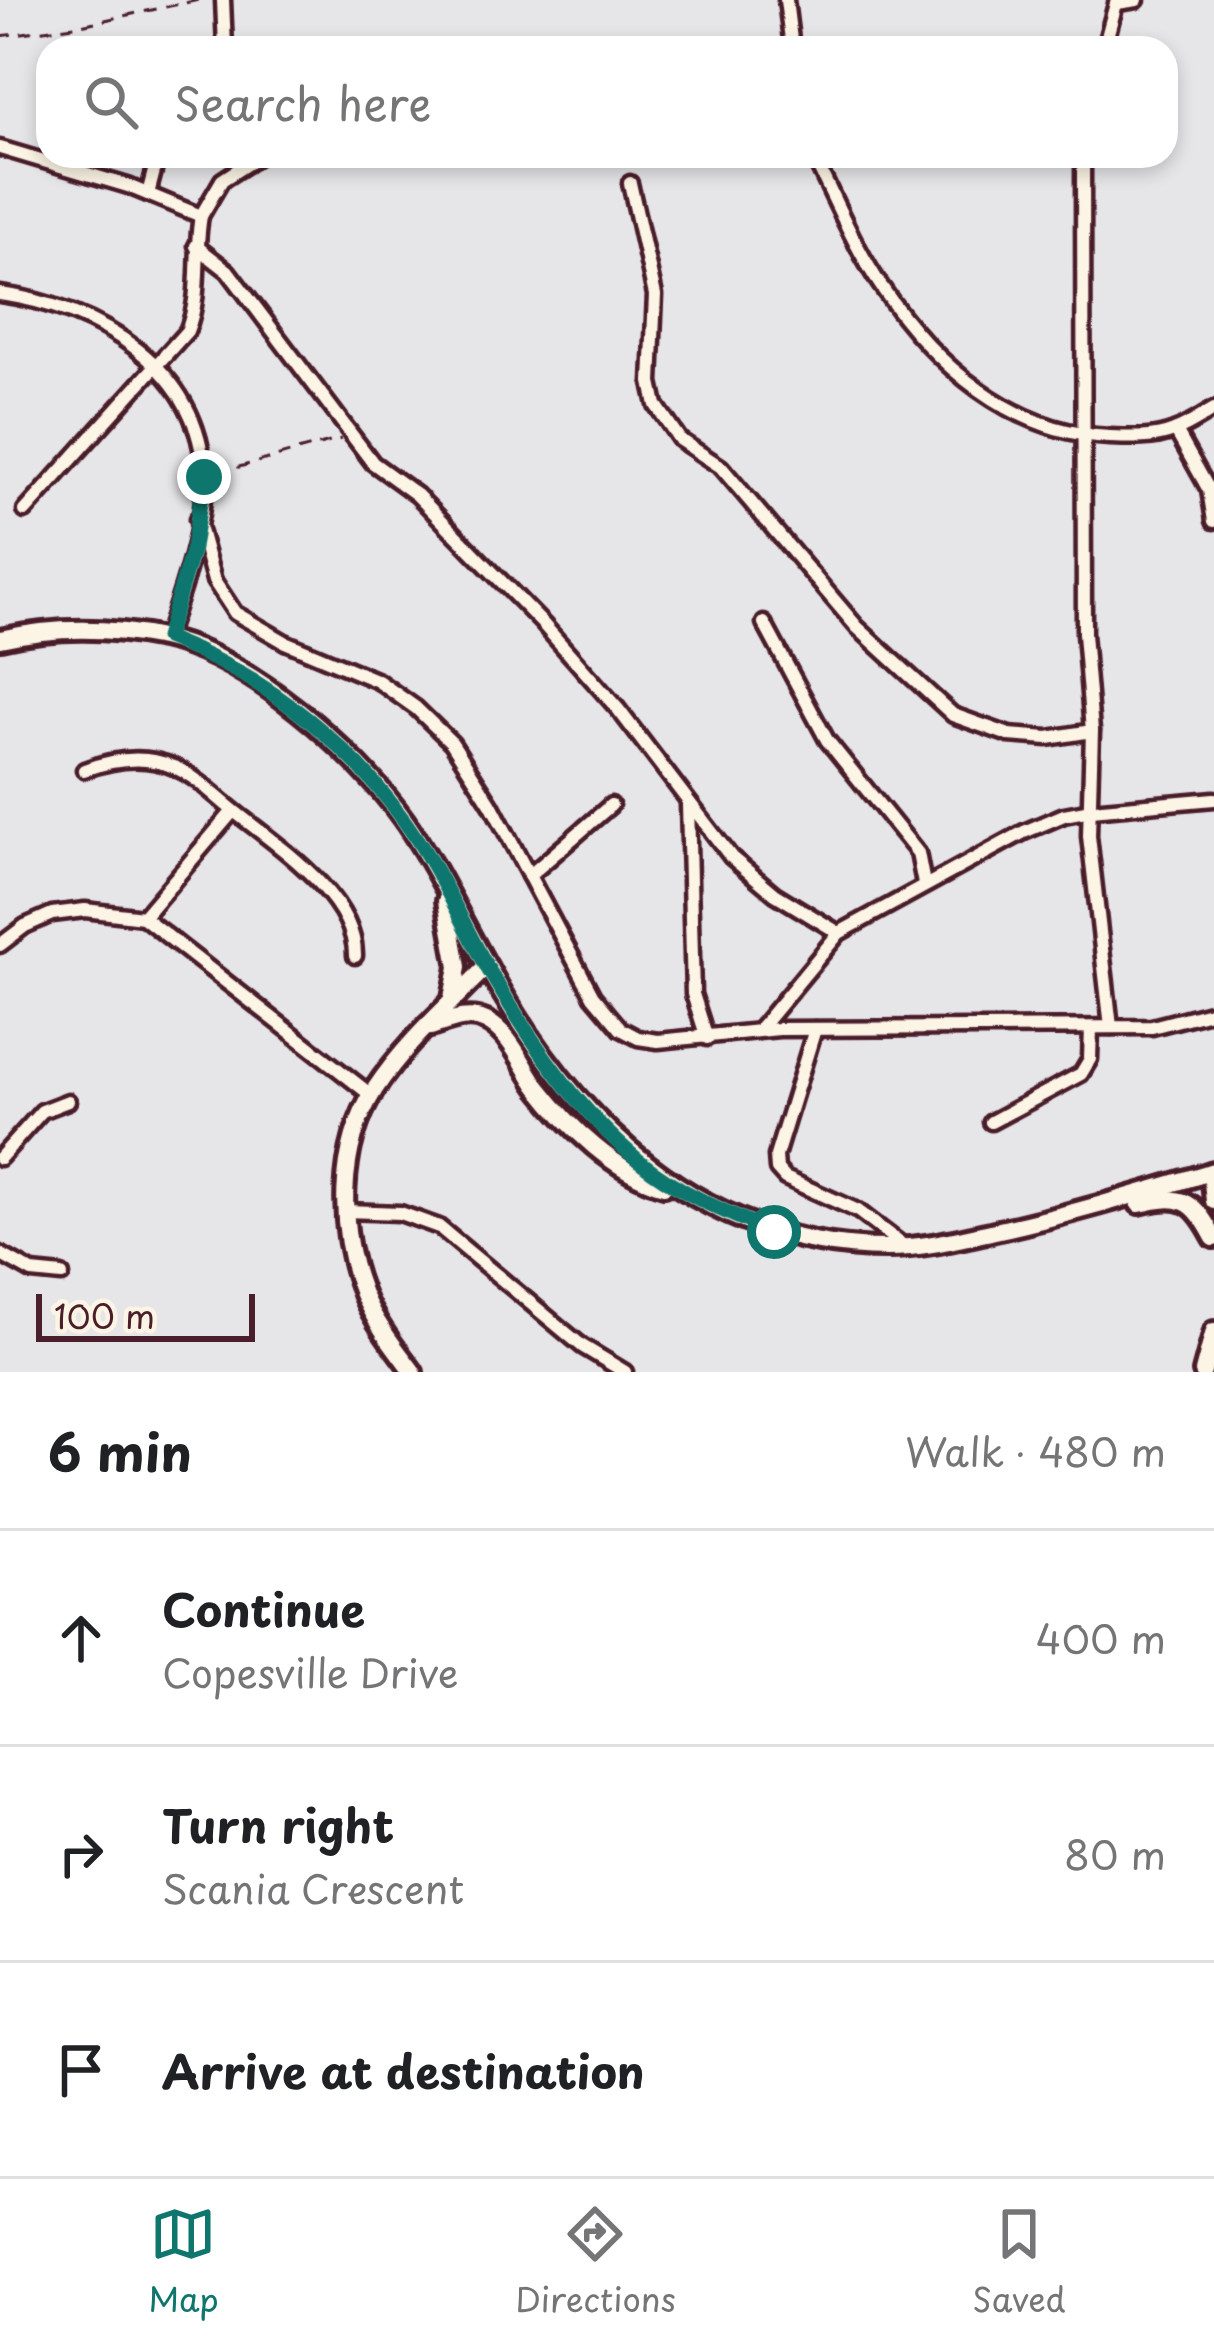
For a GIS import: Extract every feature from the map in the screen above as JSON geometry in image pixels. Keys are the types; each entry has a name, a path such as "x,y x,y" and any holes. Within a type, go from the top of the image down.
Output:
{"street":[{"path":"223,0 224,36"},
{"path":"786,0 790,36"},
{"path":"1107,36 1117,2 1137,0"},
{"path":"0,148 36,159"},
{"path":"64,168 201,216"},
{"path":"148,194 155,168"},
{"path":"25,511 187,331 196,299 201,216 222,180 241,168"},
{"path":"819,168 881,286 962,378 1007,408 1055,430 1085,436 1146,437 1176,431 1214,409"},
{"path":"1083,168 1084,634 1092,731 1089,836 1111,1027"},
{"path":"630,183 655,296 652,382 656,405 669,429 695,453 721,466 856,627 953,715 1009,735 1048,738 1092,731"},
{"path":"196,246 228,271 355,441 389,477 417,495 543,624 617,709 731,857 838,933"},
{"path":"0,295 90,318 117,332 154,364 185,402 196,424 204,477 184,587 166,638"},
{"path":"1176,431 1209,490 1214,521"},
{"path":"197,519 214,581 236,613 285,642 378,681 416,708 452,743 472,771 593,996 621,1029 638,1038 658,1041 815,1029 1091,1028 1173,1024 1214,1011"},
{"path":"764,622 826,740 918,853 924,884"},
{"path":"0,639 86,629 166,638 211,656 302,713 348,753 402,818 487,966 544,1057 578,1099 640,1161 726,1214 774,1232 858,1246 905,1247 1171,1198 1196,1208 1214,1238"},
{"path":"84,770 122,758 175,767 278,845 326,891 352,933 355,956"},
{"path":"758,1031 838,933 1045,822 1091,810 1214,800"},
{"path":"688,803 693,994 707,1038"},
{"path":"529,876 610,805"},
{"path":"143,917 233,811"},
{"path":"442,882 457,946 452,1003"},
{"path":"0,945 52,914 86,910 143,917 371,1095"},
{"path":"413,1372 364,1296 346,1211 350,1148 371,1095 487,966"},
{"path":"427,1028 467,1017 494,1026 539,1089 581,1133 646,1180 676,1187"},
{"path":"991,1122 1081,1074 1092,1050 1091,1028"},
{"path":"815,1029 776,1156 777,1169 785,1178 858,1211 905,1247"},
{"path":"0,1157 42,1111 68,1101"},
{"path":"1062,1216 1213,1172 1214,1201"},
{"path":"346,1211 400,1214 439,1227 582,1346 625,1372"},
{"path":"0,1254 32,1272 62,1275"},
{"path":"1203,1372 1214,1338"}],"path":[{"path":"0,36 199,0"},
{"path":"204,477 342,439 355,441"}],"route":[{"path":"204,477 184,587 166,638 211,656 255,683 302,713 348,753 424,850 487,966 544,1057 578,1099 640,1161 676,1187 726,1214 774,1232"}]}
